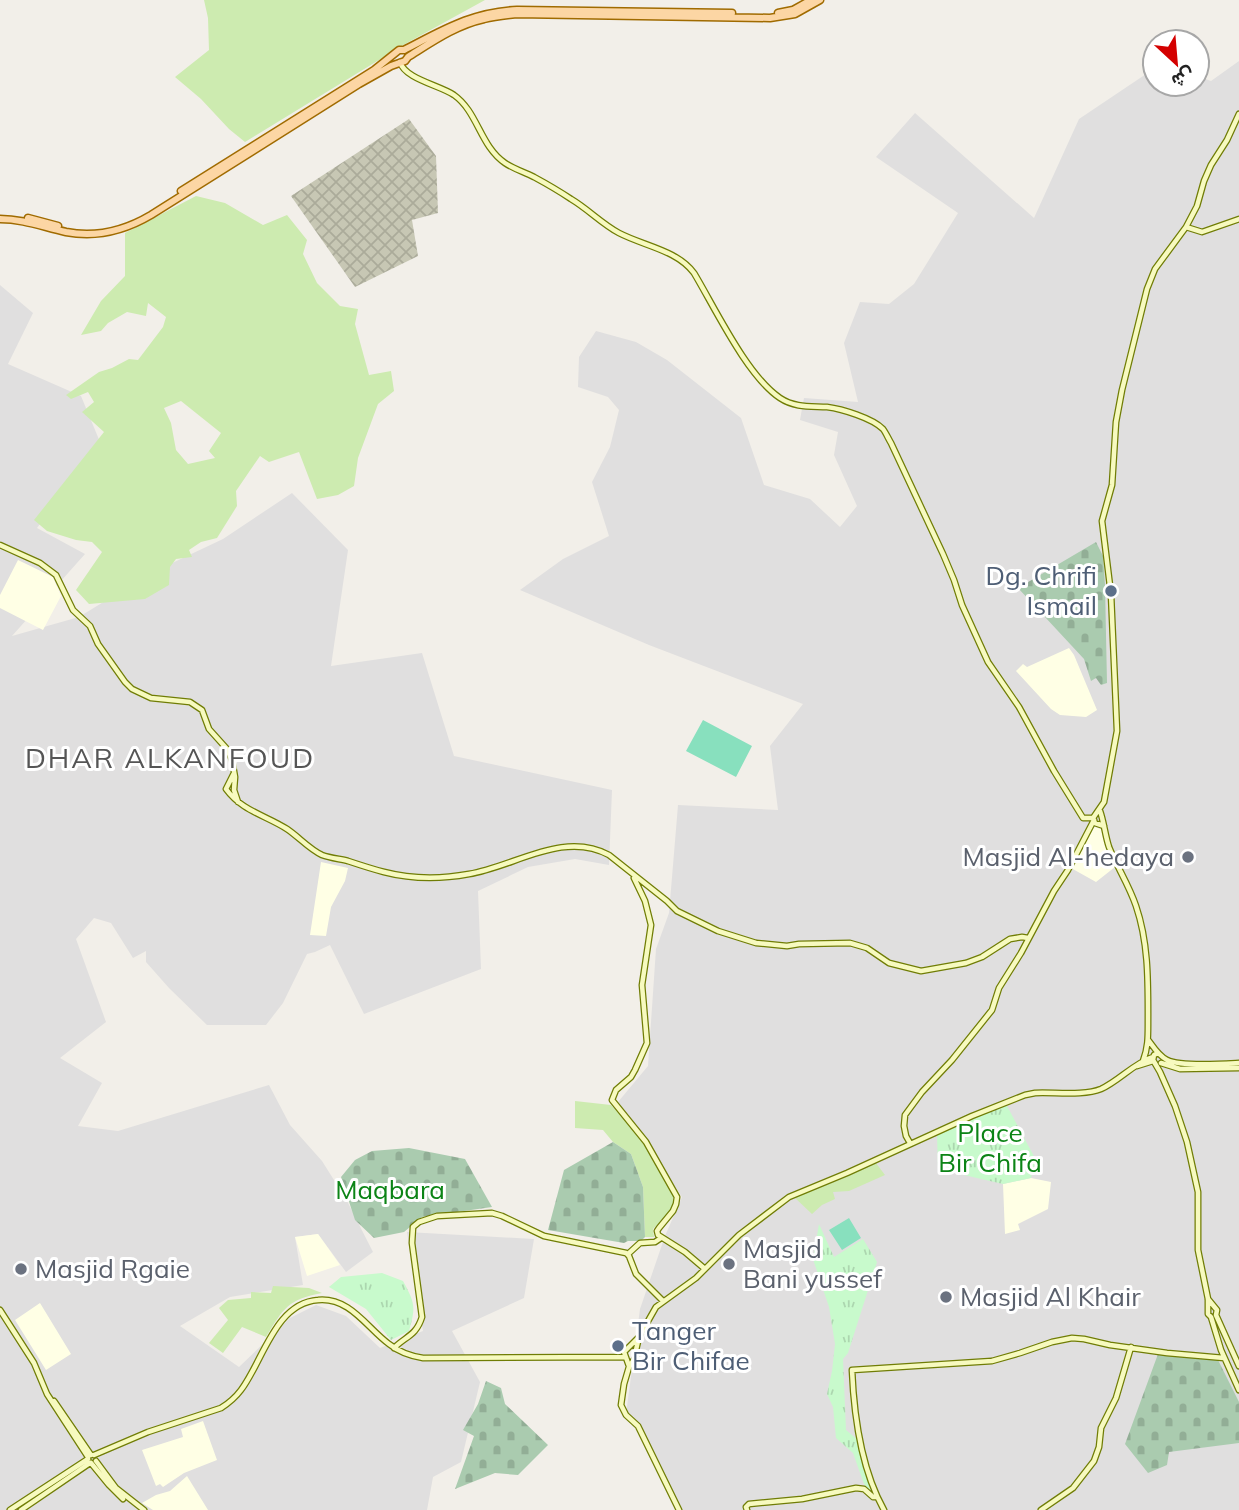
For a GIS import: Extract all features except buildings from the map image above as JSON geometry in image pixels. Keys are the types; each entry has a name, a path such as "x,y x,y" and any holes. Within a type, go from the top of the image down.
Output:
{"main road":[{"path":"404,58 467,19 504,10 769,14 793,10 811,0"},
{"path":"0,217 78,233 97,234 127,228 359,84 439,38 482,19 542,14 770,18 794,14 820,0"},
{"path":"0,217 40,220 76,229 101,229 127,224 373,70 398,50 404,58"}],"street":[{"path":"404,58 405,71 457,98 471,115 489,148 507,164 570,198 620,234 676,256 686,263 745,358 762,381 780,398 795,405 845,411 881,427 943,554 964,610 988,662 1019,707 1083,818 1098,820"},
{"path":"910,1143 904,1126 905,1115 992,1010 999,988 1098,820 1117,731 1111,594 1102,521 1112,485 1122,390 1150,280 1197,206 1211,165 1239,114"},
{"path":"1186,226 1202,232 1239,219"},
{"path":"0,545 40,563 56,575 73,610 90,626 98,644 130,687 151,698 190,702 202,710 209,729 230,754 234,773 231,789 234,800 288,830 321,855 387,873 429,877 468,875 490,870 549,849 591,848 603,852 680,913 718,931 756,943 787,946 850,943 867,948 889,963 921,971 966,963 982,957 1012,938 1028,938"},
{"path":"627,1355 652,1312 663,1301 690,1283 739,1235 786,1199 1025,1095 1097,1091 1143,1061 1148,1042 1149,988 1141,927 1136,906 1098,820"},
{"path":"632,875 645,901 651,925 642,989 647,1043 631,1077 616,1090 612,1100 645,1141 677,1196 675,1206 657,1230 658,1235 680,1248 705,1269"},
{"path":"1148,1042 1187,1142 1198,1192 1198,1250 1212,1309 1208,1314 1213,1316 1239,1366"},
{"path":"1136,1067 1157,1060"},
{"path":"1143,1061 1157,1060 1180,1069 1239,1066"},
{"path":"394,1348 413,1335 422,1317 412,1243 413,1227 418,1222 441,1215 492,1213 540,1235 628,1254"},
{"path":"628,1254 639,1243 655,1242 661,1238"},
{"path":"628,1254 636,1274 663,1301"},
{"path":"10,1510 109,1450 148,1432 221,1408 231,1401 242,1389 284,1318 306,1302 324,1300 343,1305 394,1348 423,1358 637,1355 639,1337"},
{"path":"0,1310 30,1357 47,1394 92,1459 116,1488 141,1510"},
{"path":"1213,1316 1224,1358 1239,1390"},
{"path":"884,1510 868,1474 859,1431 852,1370 992,1361 1072,1338 1131,1348 1224,1358"},
{"path":"636,1350 632,1347 627,1355 629,1367 621,1405 627,1417 638,1426 679,1510"},
{"path":"1041,1510 1073,1488 1094,1461 1101,1428 1118,1392 1131,1348"},
{"path":"747,1510 749,1504 802,1499 856,1488 864,1489 870,1496 877,1497"},
{"path":"21,1510 27,1502"}],"shaded area":[{"path":"1239,61 1239,1510 676,1510 637,1427 626,1414 640,1309 665,1236 682,1197 618,1102 648,1066 656,949 669,913 678,805 778,810 770,746 803,704 649,645 520,590 563,559 609,536 592,482 610,447 619,410 608,397 578,387 579,357 596,331 636,342 667,360 741,418 764,485 810,499 840,527 857,506 834,455 838,432 800,420 804,398 858,402 844,343 860,302 889,304 914,284 958,213 876,157 915,113 1034,218 1079,119 1141,77 1141,98 1211,98 1211,81"},
{"path":"409,119 436,156 438,213 412,220 418,256 355,287 291,196"},
{"path":"0,285 33,313 8,364 81,396 100,442 37,528 85,554 12,636 79,617 149,574 223,539 292,493 348,550 331,666 422,653 454,756 612,790 609,865 575,859 528,867 478,891 481,969 364,1014 330,945 307,954 283,1003 266,1025 207,1025 146,962 146,951 133,958 111,923 94,918 76,939 106,1022 60,1058 102,1083 78,1126 118,1131 269,1085 290,1125 322,1161 346,1199 373,1252 346,1272 318,1234 295,1237 303,1285 230,1297 180,1326 239,1367 290,1318 316,1305 346,1316 380,1348 423,1331 407,1232 534,1239 524,1298 452,1331 480,1382 461,1462 433,1477 427,1510 0,1510"},
{"path":"18,560 53,577 61,596 43,630 0,608 0,595"},
{"path":"1069,648 1097,710 1086,717 1060,715 1051,709 1016,671 1023,664 1027,667"},
{"path":"1095,827 1101,829 1115,867 1096,882 1071,868"},
{"path":"321,862 348,868 345,881 331,907 326,936 310,935"},
{"path":"1031,1178 1051,1182 1048,1209 1018,1224 1020,1230 1005,1234 1003,1184"},
{"path":"318,1234 340,1265 307,1276 295,1237"},
{"path":"40,1303 71,1354 46,1370 15,1320"},
{"path":"203,1421 217,1460 184,1473 163,1487 160,1484 156,1486 142,1450 183,1437 181,1429"},
{"path":"187,1476 208,1510 153,1510 142,1503 170,1491"}],"green space":[{"path":"204,0 485,0 405,44 245,142 175,77 209,50 208,18"},
{"path":"196,196 225,203 263,225 287,215 307,240 303,254 317,283 340,306 358,309 355,324 369,375 391,371 394,391 378,404 358,458 354,486 338,495 317,499 299,452 269,462 260,456 236,491 237,506 217,538 201,542 189,550 192,557 176,559 170,567 169,585 145,599 89,604 76,590 102,552 92,542 47,531 34,520 104,432 82,412 94,402 88,392 71,399 66,395 99,372 129,359 138,360 163,327 166,317 148,303 146,316 127,312 108,323 101,331 81,335 101,301 125,276 125,233","holes":["181,401 221,433 209,451 215,458 188,464 176,450 171,423 164,408"]},
{"path":"1096,542 1103,556 1105,585 1107,683 1101,685 1096,678 1091,681 1084,659 1018,588"},
{"path":"703,720 752,746 736,777 686,751"},
{"path":"575,1101 611,1105 642,1139 673,1190 671,1208 653,1229 654,1237 645,1237 643,1187 631,1154 613,1142 603,1130 575,1128"},
{"name":"Place Bir Chifa","path":"1006,1104 1036,1160 1031,1178 1003,1184 938,1169 937,1135"},
{"path":"613,1142 631,1154 643,1187 645,1237 641,1241 624,1243 548,1230 564,1170"},
{"name":"Maqbara","path":"409,1148 465,1159 492,1207 422,1217 404,1232 374,1238 355,1220 341,1177 355,1160 372,1151"},
{"path":"876,1163 885,1175 849,1191 833,1192 835,1199 812,1214 794,1197 839,1180"},
{"path":"849,1218 861,1238 842,1250 829,1230"},
{"path":"819,1224 834,1257 863,1239 877,1262 848,1353 843,1359 846,1430 858,1440 871,1492 864,1484 853,1453 836,1438 833,1407 827,1394 835,1344 829,1307 813,1259"},
{"path":"382,1273 403,1281 413,1305 409,1331 391,1340 366,1309 329,1287 341,1277"},
{"path":"273,1286 309,1288 322,1293 294,1302 277,1319 266,1337 242,1327 223,1353 209,1343 228,1320 219,1308 228,1300 251,1298 251,1292 271,1293"},
{"path":"1158,1354 1218,1360 1239,1402 1239,1443 1169,1452 1167,1465 1148,1473 1125,1444"},
{"path":"486,1381 501,1388 505,1404 548,1445 518,1475 495,1473 455,1489 474,1436 463,1430 478,1404"}],"place":[{"name":"Dg. Chrifi Ismail","path":"1111,591"},
{"name":"Masjid Al-hedaya","path":"1188,857"},
{"name":"Masjid Bani yussef","path":"729,1264"},
{"name":"Masjid Rgaie","path":"21,1269"},
{"name":"Masjid Al Khair","path":"946,1297"},
{"name":"Tanger Bir Chifae","path":"618,1346"}],"district":[{"name":"DHAR ALKANFOUD","path":"170,758"}]}
